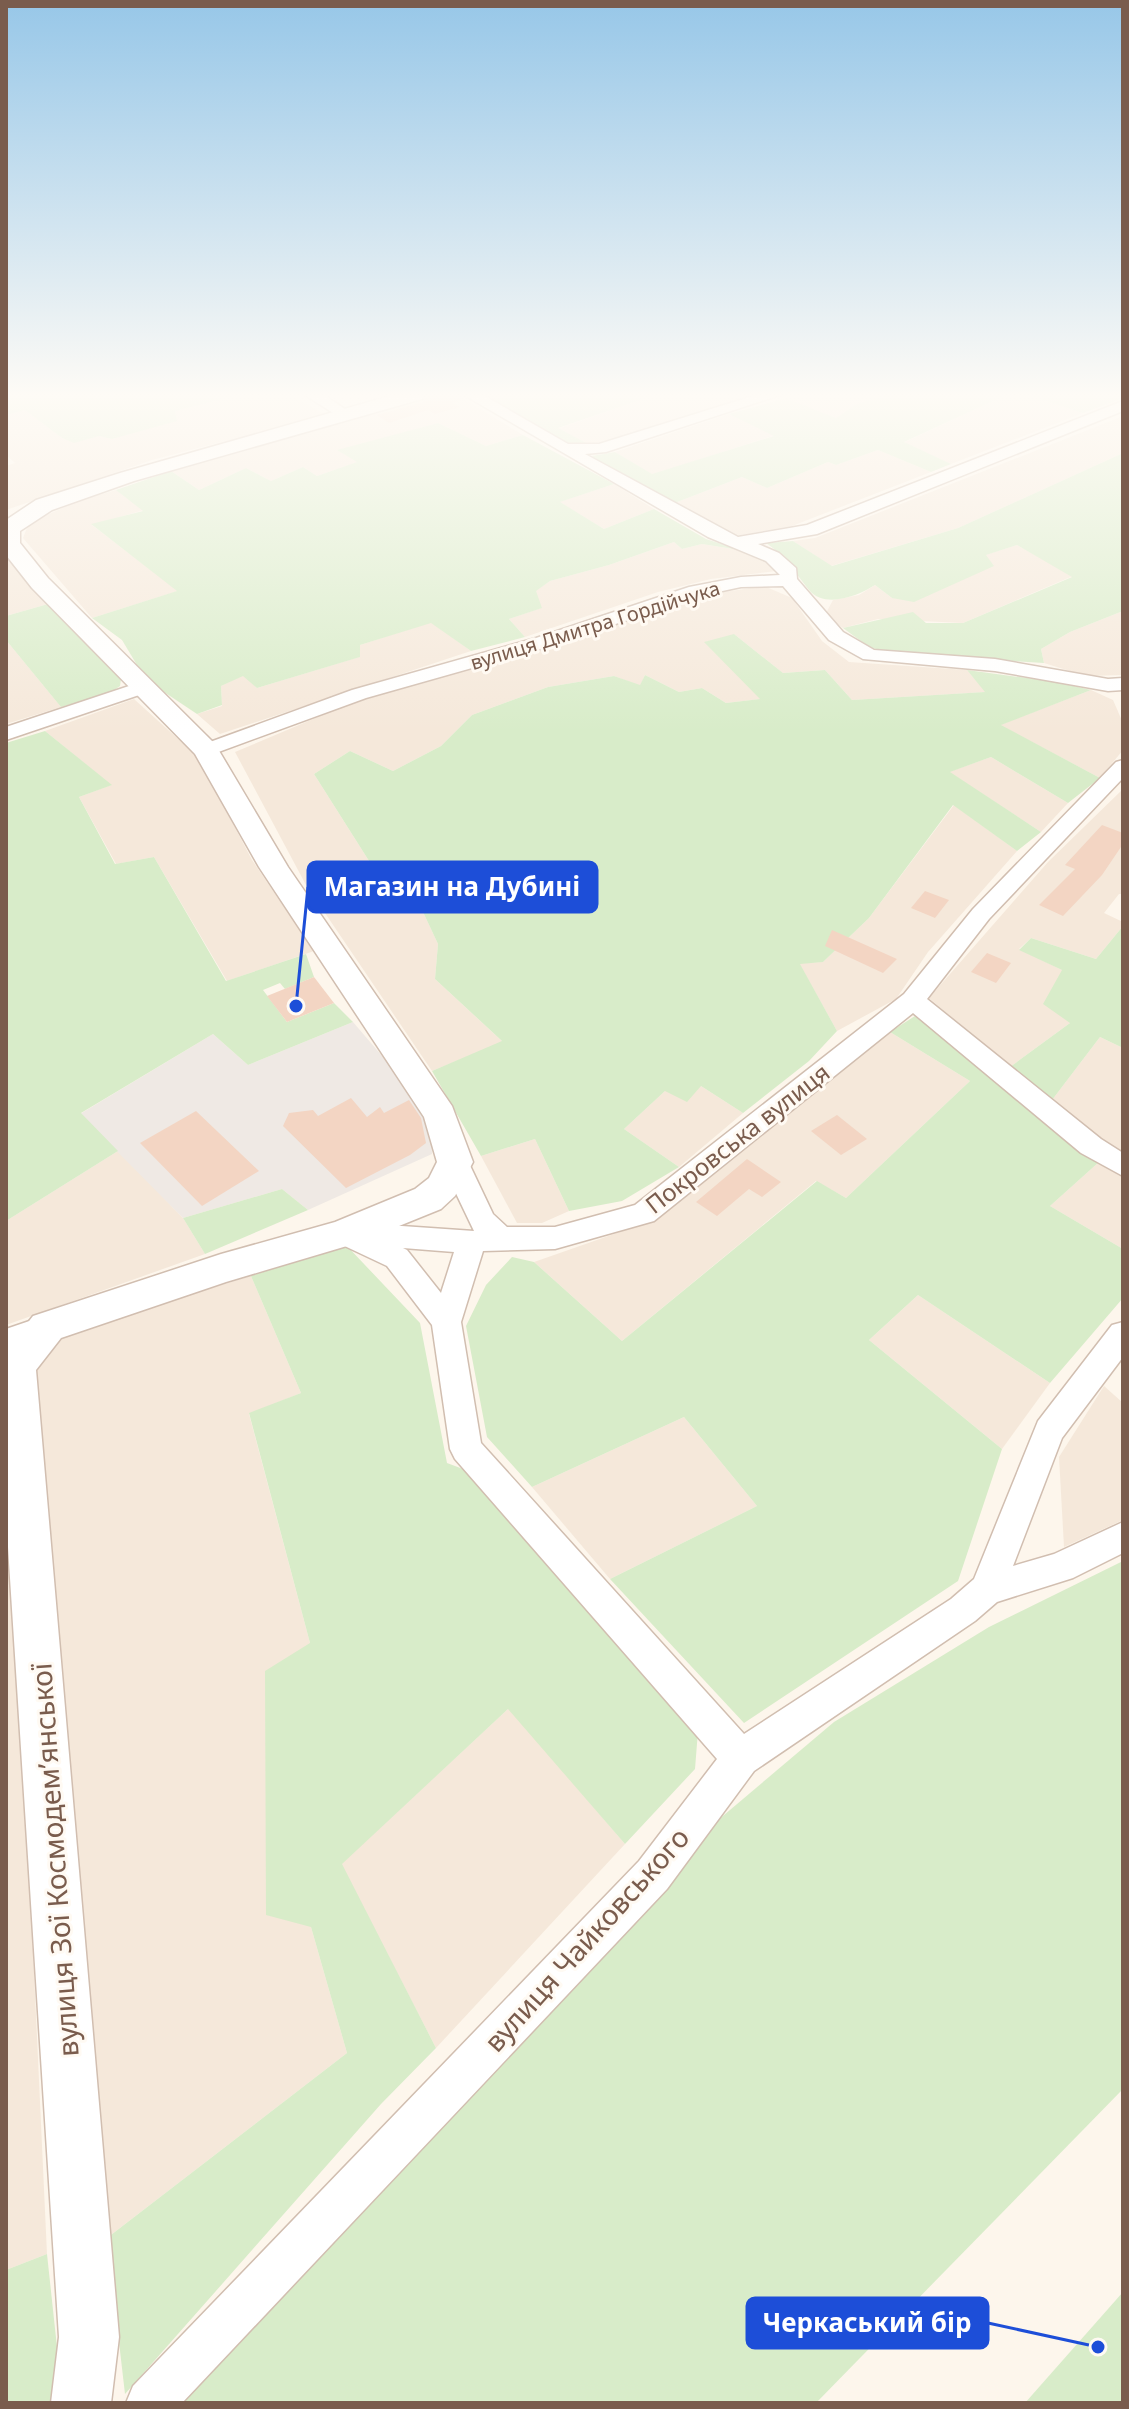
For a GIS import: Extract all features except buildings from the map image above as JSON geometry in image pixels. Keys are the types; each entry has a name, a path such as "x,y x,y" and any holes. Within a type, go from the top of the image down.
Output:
{"street":[{"path":"40,507 9,528 9,544 40,583 206,750 274,867 440,1115 455,1162 482,1221 486,1240 446,1322"},
{"path":"668,507 717,535 763,549 779,559 790,572 788,580 836,636 870,655 995,665 1116,684 1123,702"},
{"path":"740,542 811,530 868,507"},
{"name":"вулиця Дмитра Гордійчука","path":"206,750 359,694 543,642 695,591 741,582 788,580"},
{"path":"6,734 141,688"},
{"name":"Покровська вулиця","path":"26,1334 221,1269 344,1233 486,1240 555,1238 644,1213 913,1000 981,914 1123,766"},
{"path":"913,1000 1091,1146 1123,1166"},
{"path":"344,1233 428,1199 452,1174 455,1162"},
{"path":"344,1233 397,1258 446,1322 466,1449 741,1758"},
{"name":"вулиця Зої Космодемʼянської","path":"26,1334 16,1367 89,2337 81,2403"},
{"name":"вулиця Чайковського","path":"150,2403 653,1875 741,1758 963,1610 987,1589 1049,1431 1123,1334"},
{"path":"987,1589 1061,1567 1123,1537"}],"shaded area":[{"path":"64,507 140,507 144,510 92,525 178,591 92,618 23,538 29,523"},
{"path":"568,507 654,509 604,529"},
{"path":"679,507 840,507 792,526 735,536"},
{"path":"892,507 1003,507 958,528 831,566 793,541 815,538"},
{"path":"674,542 682,549 702,544 740,550 765,561 776,571 711,579 658,592 525,637 509,619 541,608 535,591 550,581 609,565"},
{"path":"1017,545 1073,576 963,623 878,619 843,628 825,615 833,600 859,595 875,585 892,598 993,566 985,555"},
{"path":"7,558 48,604 6,616"},
{"path":"764,586 792,598 822,641 849,662 967,670 986,692 852,700 825,670 783,673 734,634 761,699 726,703 702,688 679,692 645,675 640,686 614,676 548,687 472,715 441,746 393,771 350,751 314,774 376,872 423,912 438,944 435,979 503,1042 432,1071 306,885 235,752 344,706 704,595"},
{"path":"1123,611 1123,675 1086,676 1044,663 1041,649 1070,632"},
{"path":"431,622 471,651 220,734 197,714 222,706 221,686 243,675 257,688 359,657 360,645"},
{"path":"6,640 61,707 6,724"},
{"path":"1091,690 1113,700 1123,723 1123,750 1100,778 1000,725"},
{"path":"134,699 198,757 252,860 314,951 227,981 154,857 116,864 79,797 111,785 45,731"},
{"path":"991,757 1068,803 1041,832 949,772"},
{"path":"1123,789 1123,894 1119,894 1104,913 1123,922 1123,926 1096,959 1031,938 1019,949 1062,970 1070,1023 1010,1067 929,998 1048,862"},
{"path":"954,805 1017,851 928,952 896,999 837,1031 799,963 823,962 869,918"},
{"path":"353,1022 430,1112 432,1154 308,1210 282,1189 183,1218 80,1114 213,1034 248,1065"},
{"path":"890,1032 970,1081 846,1198 816,1181 622,1341 534,1262 657,1219"},
{"path":"1100,1037 1123,1048 1123,1153 1049,1104"},
{"path":"701,1086 743,1113 679,1167 624,1129 665,1091"},
{"path":"535,1139 569,1211 542,1223 517,1223 481,1156"},
{"path":"118,1151 183,1218 205,1254 6,1325 6,1221"},
{"path":"1099,1162 1123,1177 1123,1249 1050,1206"},
{"path":"251,1276 301,1393 249,1414 310,1643 311,1927 347,2053 107,2238 32,1365 45,1346 71,1331"},
{"path":"918,1295 1050,1383 1002,1449 869,1340"},
{"path":"1104,1386 1123,1403 1123,1520 1064,1547 1059,1457"},
{"path":"684,1417 757,1506 610,1579 532,1487"},
{"path":"10,1451 47,2254 6,2270 6,1453"},
{"path":"509,1708 625,1844 436,2048 341,1864"}],"green space":[{"path":"138,507 569,507 604,529 654,509 706,539 740,550 702,544 682,549 674,542 609,565 550,581 536,591 542,608 509,619 525,637 471,651 431,623 360,645 360,657 257,688 243,676 221,686 222,705 197,714 146,680 122,640 92,618 177,591 91,524 143,511"},
{"path":"1003,507 1123,507 1123,611 1070,632 1041,649 1044,663 890,653 869,647 843,628 913,612 926,623 963,623 1072,577 1017,545 986,555 994,566 914,602 892,598 875,585 860,593 832,600 816,596 809,590 785,559 766,543 793,541 832,566 958,528"},
{"path":"48,604 96,649 121,679 120,686 110,693 61,707 6,640 6,616"},
{"path":"734,634 783,673 825,670 852,700 985,692 967,670 1091,690 1001,725 1100,778 1068,803 991,757 950,772 1041,832 1017,851 953,805 869,918 823,962 800,964 837,1031 809,1061 743,1113 701,1086 687,1102 665,1091 624,1129 679,1167 622,1201 569,1211 535,1139 481,1156 432,1071 502,1041 435,979 438,944 423,912 376,872 314,774 350,751 393,771 441,746 472,715 548,687 614,676 640,685 645,675 679,692 702,688 726,703 760,699 704,642"},
{"path":"45,731 112,785 79,797 115,864 154,857 226,981 306,954 314,977 285,989 280,983 263,990 287,1022 334,1003 353,1022 248,1065 213,1034 81,1113 118,1151 6,1221 6,743"},
{"path":"1123,926 1123,1048 1100,1037 1049,1104 1010,1067 1070,1023 1043,1004 1062,970 1019,950 1031,938 1096,959"},
{"path":"915,1016 1099,1162 1050,1206 1123,1249 1123,1298 1050,1383 918,1295 869,1340 1002,1449 958,1581 744,1723 610,1579 757,1506 684,1417 532,1487 487,1437 466,1326 486,1285 512,1257 534,1262 622,1341 817,1181 846,1198 970,1081 890,1032"},
{"path":"282,1189 308,1210 205,1254 183,1218"},
{"path":"346,1245 420,1323 447,1463 471,1472 698,1731 695,1769 625,1844 508,1709 342,1864 436,2048 381,2104 125,2394 107,2238 347,2053 311,1927 266,1915 265,1671 310,1643 249,1413 301,1393 251,1276"},
{"path":"1123,1561 1123,2089 816,2403 150,2403 653,1875 834,1722 989,1627"},
{"path":"47,2254 63,2403 6,2403 6,2270"},
{"path":"1123,2292 1123,2403 1025,2403"}],"place":[{"name":"Магазин на Дубині","path":"296,1006"},
{"name":"Черкаський бір","path":"1098,2347"}]}
